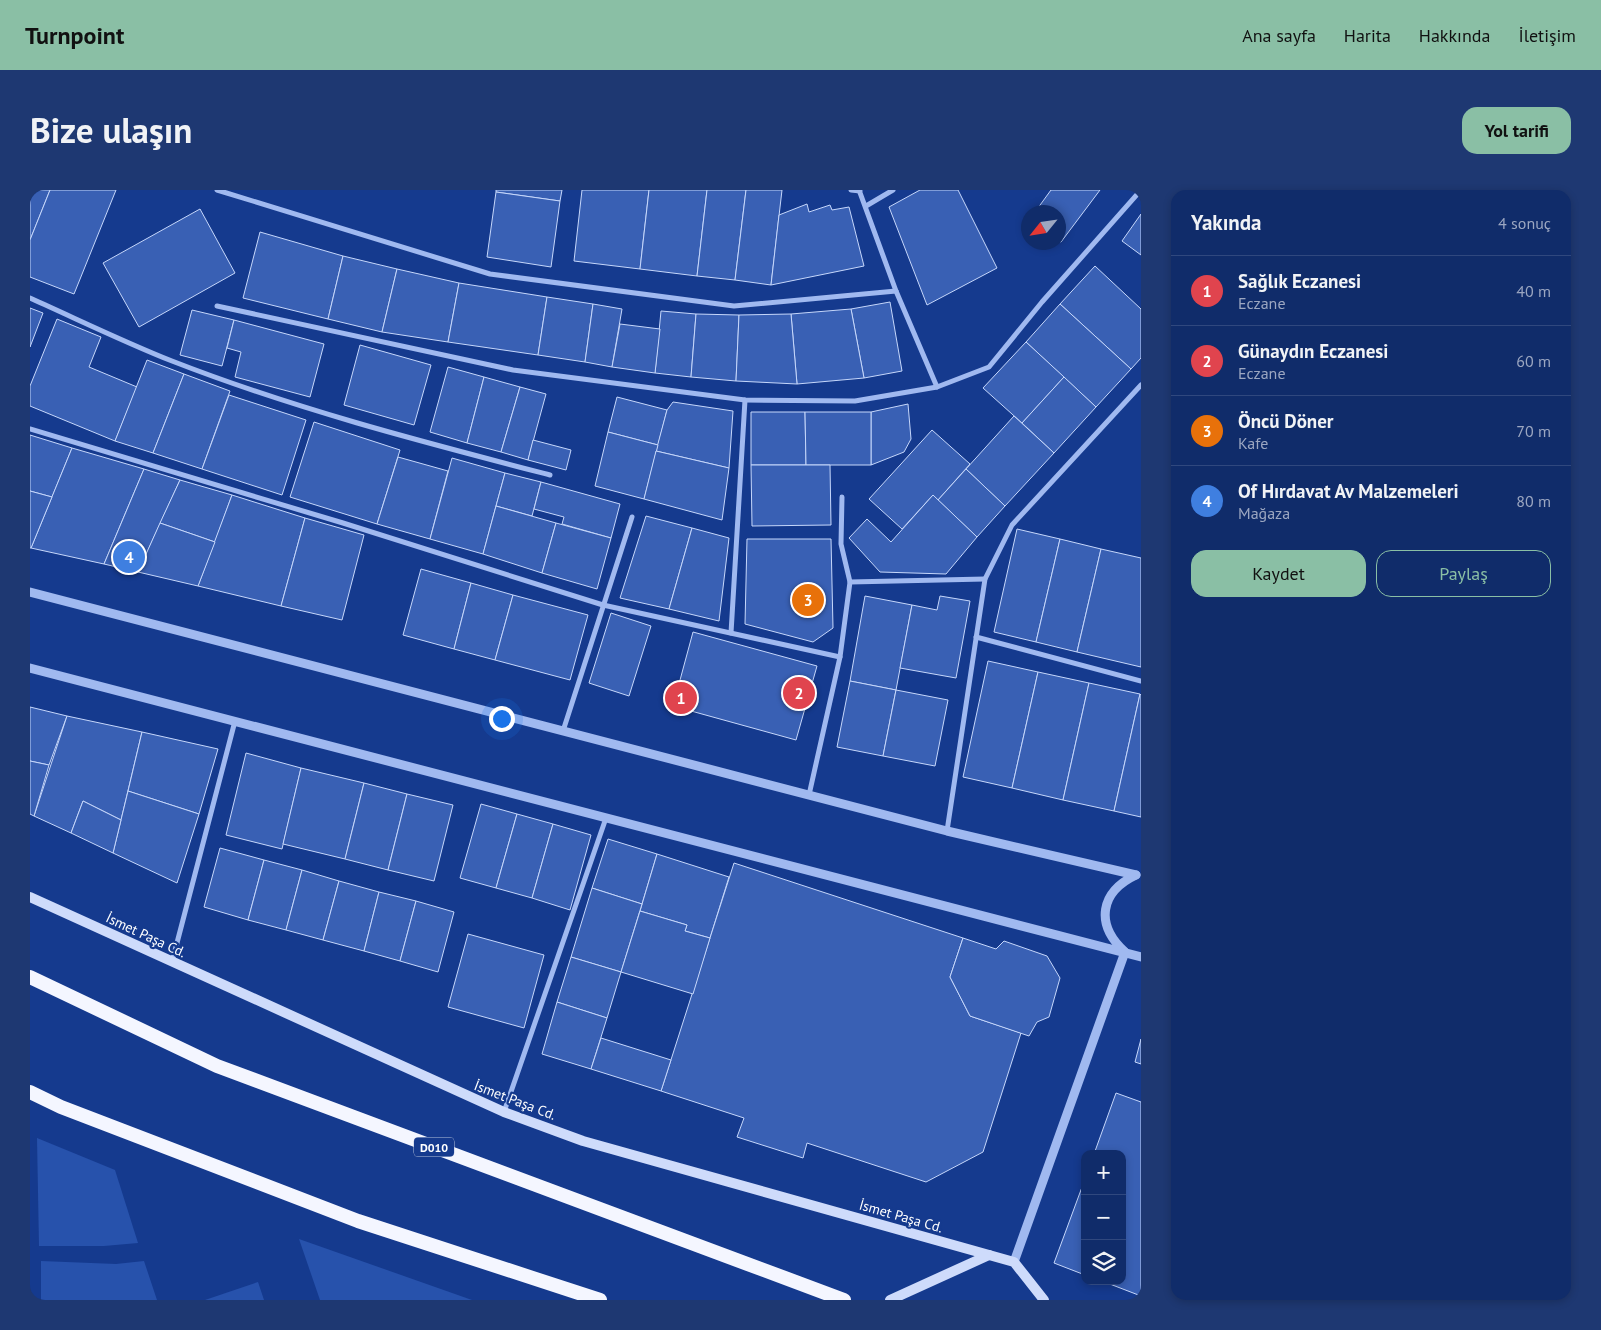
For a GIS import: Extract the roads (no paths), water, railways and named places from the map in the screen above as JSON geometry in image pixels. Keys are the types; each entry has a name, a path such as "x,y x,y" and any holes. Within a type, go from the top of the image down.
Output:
{"highway":[{"name":"D010","path":"30,977 217,1066 844,1300"},
{"path":"30,1092 61,1107 358,1221 600,1300"}],"main road":[{"name":"İsmet Paşa Cd.","path":"30,897 504,1112 583,1141 1014,1262"},
{"path":"890,1300 989,1255"},
{"path":"1014,1262 1044,1300"}],"street":[{"path":"217,190 490,274 734,306 896,291"},
{"path":"851,190 859,191 866,206 896,291 937,388"},
{"path":"866,206 893,190"},
{"path":"217,306 513,370 745,400 855,401 937,388 989,367 1042,302 1141,190"},
{"path":"30,298 172,361 294,403 423,442 550,474"},
{"path":"947,831 985,579 1012,525 1141,385"},
{"path":"731,633 745,400"},
{"path":"30,429 352,526 604,605 840,657"},
{"path":"809,795 840,657 850,582 841,544 842,497"},
{"path":"564,731 632,517"},
{"path":"850,582 985,579"},
{"path":"30,592 947,831 1138,875"},
{"path":"976,637 1141,681"},
{"path":"30,668 1141,957"},
{"path":"172,962 235,721"},
{"path":"504,1112 606,818"},
{"path":"1126,952 1113,941 1106,926 1105,910 1110,894 1121,882 1138,875"},
{"path":"1014,1262 1126,952"}],"place":[{"name":"Of Hırdavat Av Malzemeleri","path":"129,557"},
{"name":"Öncü Döner","path":"808,600"},
{"name":"Günaydın Eczanesi","path":"799,693"},
{"name":"Sağlık Eczanesi","path":"681,698"}]}
